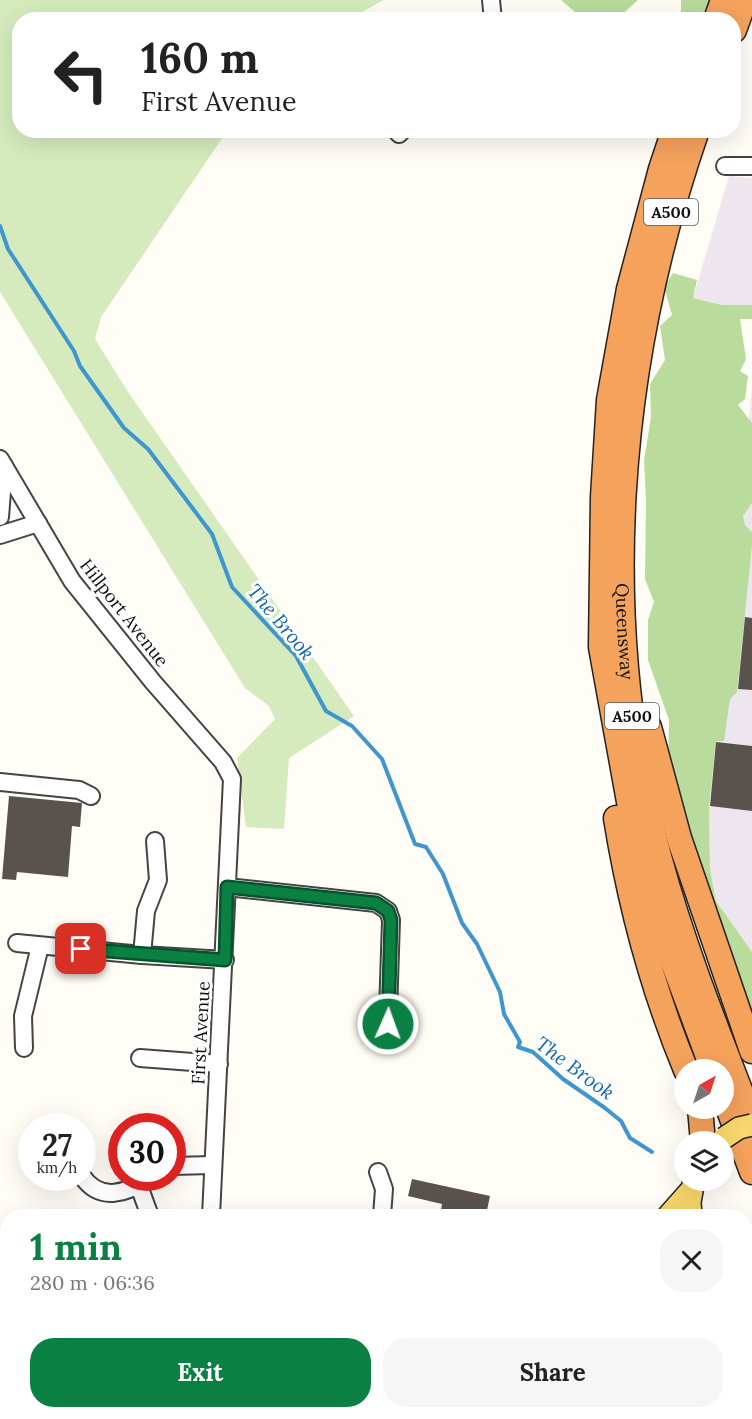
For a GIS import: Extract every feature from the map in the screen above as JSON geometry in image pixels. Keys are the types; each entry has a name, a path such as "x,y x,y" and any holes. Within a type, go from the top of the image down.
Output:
{"highway":[{"name":"Queensway","path":"671,138 629,289 609,400 603,497 601,647 639,856 660,927 709,1059"},
{"name":"Queensway","path":"694,138 681,174 649,295 632,395 623,481 621,565 627,689 659,858 698,980 752,1123"},
{"path":"621,565 650,732 658,763 679,838 752,1051"},
{"path":"601,647 609,782 627,887 654,984 682,1059"},
{"path":"732,1119 752,1172"}],"main road":[{"path":"733,1131 752,1123"},
{"path":"674,1209 688,1191"},
{"path":"691,1209 693,1191"}],"street":[{"path":"725,166 752,166"},
{"path":"0,517 2,463"},
{"name":"Hillport Avenue","path":"2,463 72,581 223,762 232,779"},
{"path":"0,535 38,523"},
{"name":"First Avenue","path":"211,1209 232,779"},
{"path":"0,782 79,790 91,796"},
{"path":"142,955 146,911 158,880 156,841"},
{"path":"227,887 376,903 388,911 391,920 387,1044"},
{"path":"17,943 225,960"},
{"path":"24,1048 23,1016 40,946"},
{"path":"140,1058 219,1064"},
{"path":"186,1166 213,1165"},
{"path":"378,1172 384,1189 383,1209"},
{"path":"96,1188 115,1194 122,1191"},
{"path":"146,1191 149,1209"}],"shaded area":[{"path":"729,176 752,178 752,305 722,305 693,298"},
{"path":"752,389 752,952 716,901 710,869 709,806"}],"green space":[{"path":"0,0 384,0 362,12 12,12 12,138 222,138 101,317 95,339 128,392 354,716 289,758 284,829 246,827 237,758 275,719 269,706 245,688 0,292"},
{"path":"561,0 638,0 625,12 575,12"},
{"path":"681,0 710,0 706,12 681,12"},
{"path":"673,273 697,280 693,298 722,305 752,305 752,319 740,319 746,359 740,371 748,376 745,399 738,405 752,423 752,503 743,516 745,525 752,532 752,545 737,692 730,699 724,741 716,741 709,806 710,869 716,901 752,952 752,1027 668,764 669,720 648,660 648,620 654,602 645,579 644,461 651,417 650,384 665,360 660,326 672,315 664,287"}],"building":[{"path":"745,617 752,618 752,690 738,689"},
{"path":"716,742 752,746 752,811 710,806"},
{"path":"9,796 82,803 80,827 72,826 68,877 17,872 16,880 2,879"},
{"path":"412,1179 490,1196 487,1209 441,1209 442,1204 408,1196"}],"waterway":[{"name":"The Brook","path":"0,226 8,249 74,351 80,366 124,428 148,449 212,534 232,587 296,656 326,711 352,726 382,759 415,844 426,847 443,874 462,923 477,944 500,992 504,1014 520,1042 518,1047 533,1052 563,1079 605,1108 621,1121 630,1138 652,1152"}],"route":[{"path":"81,949 225,960 227,887 376,903 388,911 391,920 388,1024"}]}
